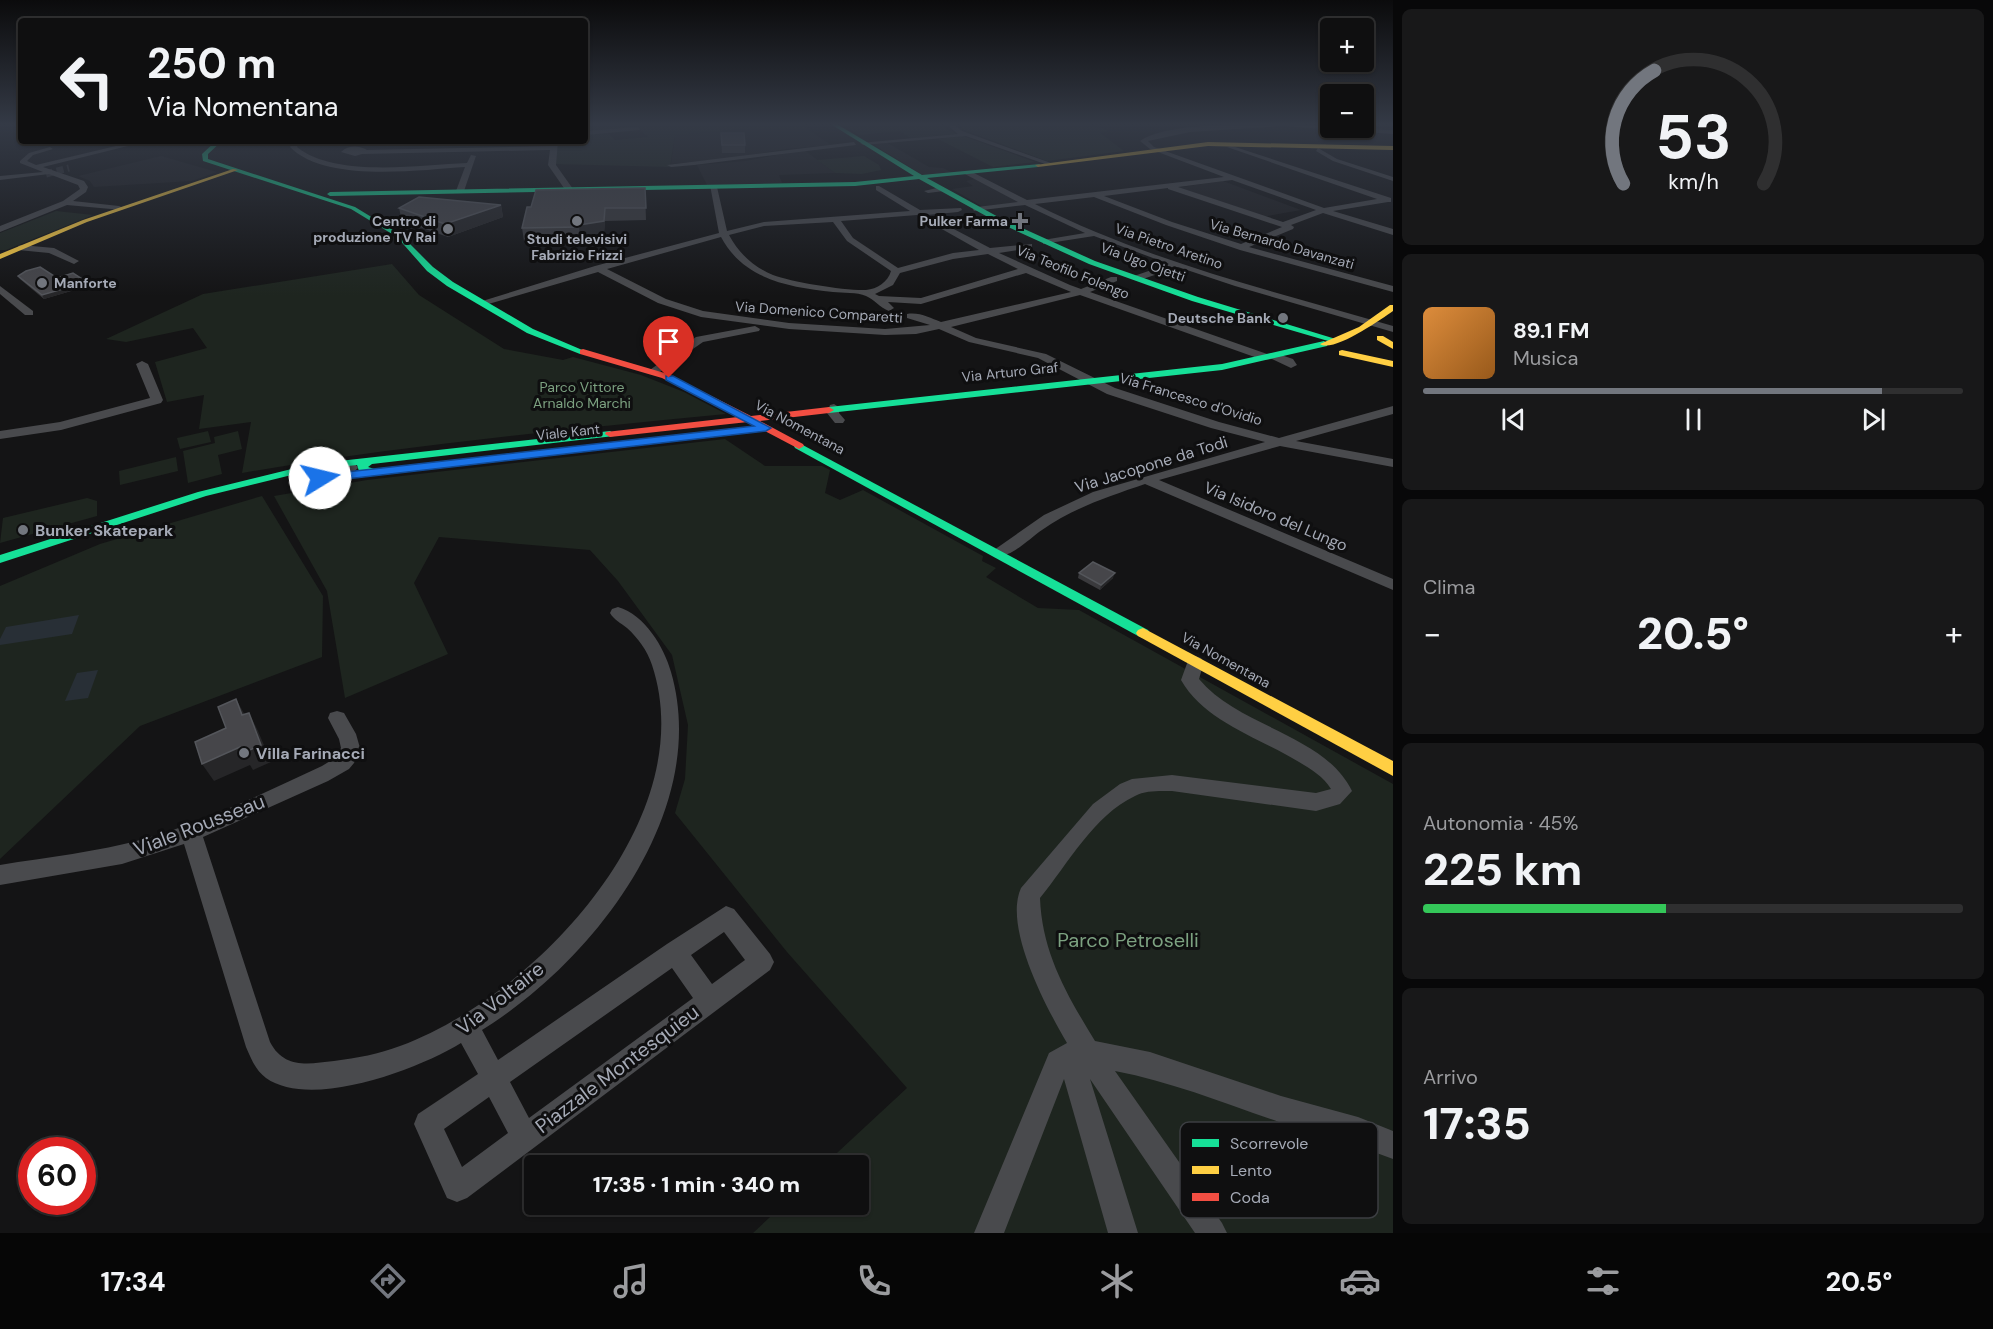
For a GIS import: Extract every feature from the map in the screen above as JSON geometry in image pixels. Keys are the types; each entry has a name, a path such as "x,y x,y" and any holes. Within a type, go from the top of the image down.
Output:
{"main road":[{"path":"0,257 120,208 202,181"},
{"name":"Via Nomentana","path":"274,181 333,196 360,211 395,233 433,272 530,331 560,345 653,372 692,388 1393,769"},
{"path":"882,185 921,190 945,181"},
{"path":"333,196 714,190 882,185 948,181"},
{"name":"Via Ugo Ojetti","path":"937,182 977,209 1046,242 1137,278 1201,301 1359,347"},
{"name":"Via Ugo Ojetti","path":"937,182 958,210 1029,246 1272,336 1342,353"},
{"path":"333,196 460,191 542,192 569,189 613,191"},
{"name":"Via Arturo Graf","path":"748,418 836,414 1112,391 1241,376 1291,359 1334,340 1371,323 1393,307"},
{"name":"Via Arturo Graf","path":"766,428 836,414 1091,380 1222,367 1271,357 1291,359 1342,353 1380,338 1393,330"},
{"path":"1272,336 1291,359"},
{"path":"1380,338 1393,346"},
{"path":"1359,347 1393,355"},
{"path":"1342,353 1393,364"},
{"name":"Viale Kant","path":"0,557 202,494 279,474 395,456 748,418"},
{"name":"Viale Kant","path":"0,573 219,503 320,478 766,428"},
{"name":"Viale Kant","path":"375,471 363,469 362,466 369,461 395,456"}],"street":[{"path":"0,229 66,202 83,190 81,183 74,181"},
{"path":"460,191 464,181"},
{"path":"562,181 569,189"},
{"path":"977,209 1208,181"},
{"path":"1244,181 1393,232"},
{"path":"1332,181 1391,200"},
{"name":"Via Pietro Aretino","path":"937,182 1025,203 1093,234 1177,264 1393,330"},
{"name":"Via Teofilo Folengo","path":"882,185 919,214 990,252 1028,269 1082,292 1271,357"},
{"path":"1167,186 1286,226"},
{"path":"714,190 723,233 728,245 742,260 770,277 817,289 868,293 890,284 896,271"},
{"name":"Via Bernardo Davanzati","path":"1096,195 1154,218 1242,247 1393,289"},
{"path":"1242,247 1324,210 1391,200"},
{"path":"66,202 120,208"},
{"path":"481,303 723,233 770,223 958,210"},
{"path":"836,220 852,243 884,261 896,271"},
{"path":"51,250 60,231"},
{"path":"1046,242 1093,234"},
{"path":"896,271 953,256 1029,246"},
{"path":"21,248 51,250 74,261"},
{"path":"1137,278 1177,264"},
{"name":"Via Domenico Comparetti","path":"598,268 662,301 690,312 789,326 885,332 907,332 942,326 1082,292 1114,279"},
{"path":"878,300 921,301 1028,269"},
{"path":"0,290 29,313"},
{"path":"868,293 889,308"},
{"name":"Via Francesco d'Ovidio","path":"921,301 923,308 916,317 973,340 1042,356 1112,391 1215,424 1281,442 1393,463"},
{"path":"653,372 700,339 742,330 789,326"},
{"path":"0,435 62,426 157,400 142,364"},
{"name":"Via Jacopone da Todi","path":"999,553 1037,525 1091,497 1146,479 1393,410"},
{"name":"Viale Kant","path":"279,474 343,465 351,466 348,471 320,478"},
{"name":"Via Isidoro del Lungo","path":"1146,479 1393,585"},
{"name":"Via Voltaire","path":"191,832 259,1047 267,1064 275,1070 290,1075 310,1076 364,1070 424,1049 466,1026 527,981 599,908 626,869 654,810 662,785 669,745 670,720 665,682 655,651 644,633 618,613"},
{"path":"1123,1233 1089,1114 1078,1053 1044,974 1028,908 1029,895 1103,808 1128,789 1151,783 1212,788 1316,802 1327,801 1336,797 1341,791 1340,783 1332,774 1313,761 1203,698 1190,680 1195,662"},
{"name":"Viale Rousseau","path":"0,875 122,854 191,832 254,806 341,763 349,755 350,746 337,718"},
{"name":"Piazzale Montesquieu","path":"726,917 762,962 709,1001 457,1188 428,1124 726,917"},
{"name":"Piazzale Montesquieu","path":"675,952 709,1001"},
{"name":"Piazzale Montesquieu","path":"466,1026 525,1137"},
{"path":"1078,1053 1180,1190"},
{"path":"989,1233 1058,1062 1078,1053 1150,1065 1326,1122"},
{"path":"1378,1139 1393,1145"},
{"path":"1201,1218 1212,1233"}],"shaded area":[{"path":"89,181 193,181 94,187"},
{"path":"705,181 781,181 782,183 707,185"},
{"path":"966,181 978,181 1023,202 983,207 952,189 973,186"},
{"path":"1223,181 1301,210 1262,217 1175,188"},
{"path":"79,615 72,634 0,645 0,639 6,627"},
{"path":"98,670 88,698 65,701 77,673"}],"green space":[{"path":"56,211 93,215 6,250 0,250 0,233"},
{"name":"Parco Vittore Arnaldo Marchi","path":"392,264 419,295 504,349 563,360 573,357 641,375 684,392 726,414 423,446 242,473 251,422 199,429 204,395 167,402 155,362 207,348 193,328 126,342 106,339 203,294"},
{"path":"208,431 211,442 180,449 177,438"},
{"path":"238,431 242,449 218,455 222,474 188,483 183,451 215,443 214,437"},
{"name":"Parco Petroselli","path":"725,439 765,466 822,466 830,470 825,493 840,500 863,490 983,556 982,561 996,568 986,577 1038,608 1079,610 1393,784 1393,1233 753,1233 772,1215 869,1215 869,1155 835,1155 907,1088 787,952 675,813 685,779 688,725 672,655 618,581 590,550 439,537 414,583 448,654 345,698 327,591 274,496 367,480"},
{"path":"176,457 178,471 120,485 119,471"},
{"path":"262,496 323,596 322,657 140,726 0,859 0,586 100,544"},
{"name":"Bunker Skatepark","path":"87,498 97,501 97,516 0,543 3,518"}],"building":[{"path":"645,188 646,208 605,208 604,221 579,225 579,227 522,228 527,207 531,207 536,190"},
{"path":"419,197 501,205 445,224 399,208"},
{"name":"Manforte","path":"40,267 57,278 73,273 87,282 42,295 18,276"},
{"path":"1093,562 1115,573 1101,585 1079,573"},
{"path":"236,699 242,715 249,713 261,745 243,753 240,747 202,764 195,742 226,728 218,707"}],"traffic: fast":[{"path":"268,181 353,208 399,236 430,269 450,284 530,331 583,352"},
{"path":"330,194 855,184 888,181"},
{"path":"926,181 999,220 1092,262 1230,310 1335,340"},
{"path":"829,410 1222,367 1324,344"},
{"path":"0,559 202,494 312,467 610,434"},
{"path":"799,446 1143,633"},
{"path":"375,471 363,469 362,466 369,461 390,457"}],"traffic: slow":[{"path":"0,257 85,221 204,181"},
{"path":"1324,344 1362,329 1393,307"},
{"path":"1380,338 1393,346"},
{"path":"1342,353 1393,364"},
{"path":"1143,633 1393,769"}],"traffic: jam":[{"path":"583,352 665,376 706,395 799,446"},
{"path":"610,434 829,410"}],"place":[{"name":"Studi televisivi Fabrizio Frizzi","path":"577,221"},
{"name":"Pulker Farma","path":"1020,221"},
{"name":"Centro di produzione TV Rai","path":"448,229"},
{"name":"Manforte","path":"42,283"},
{"name":"Deutsche Bank","path":"1283,318"},
{"name":"Bunker Skatepark","path":"23,530"},
{"name":"Villa Farinacci","path":"244,753"}],"route":[{"path":"320,478 446,462 766,428 669,378"}]}
